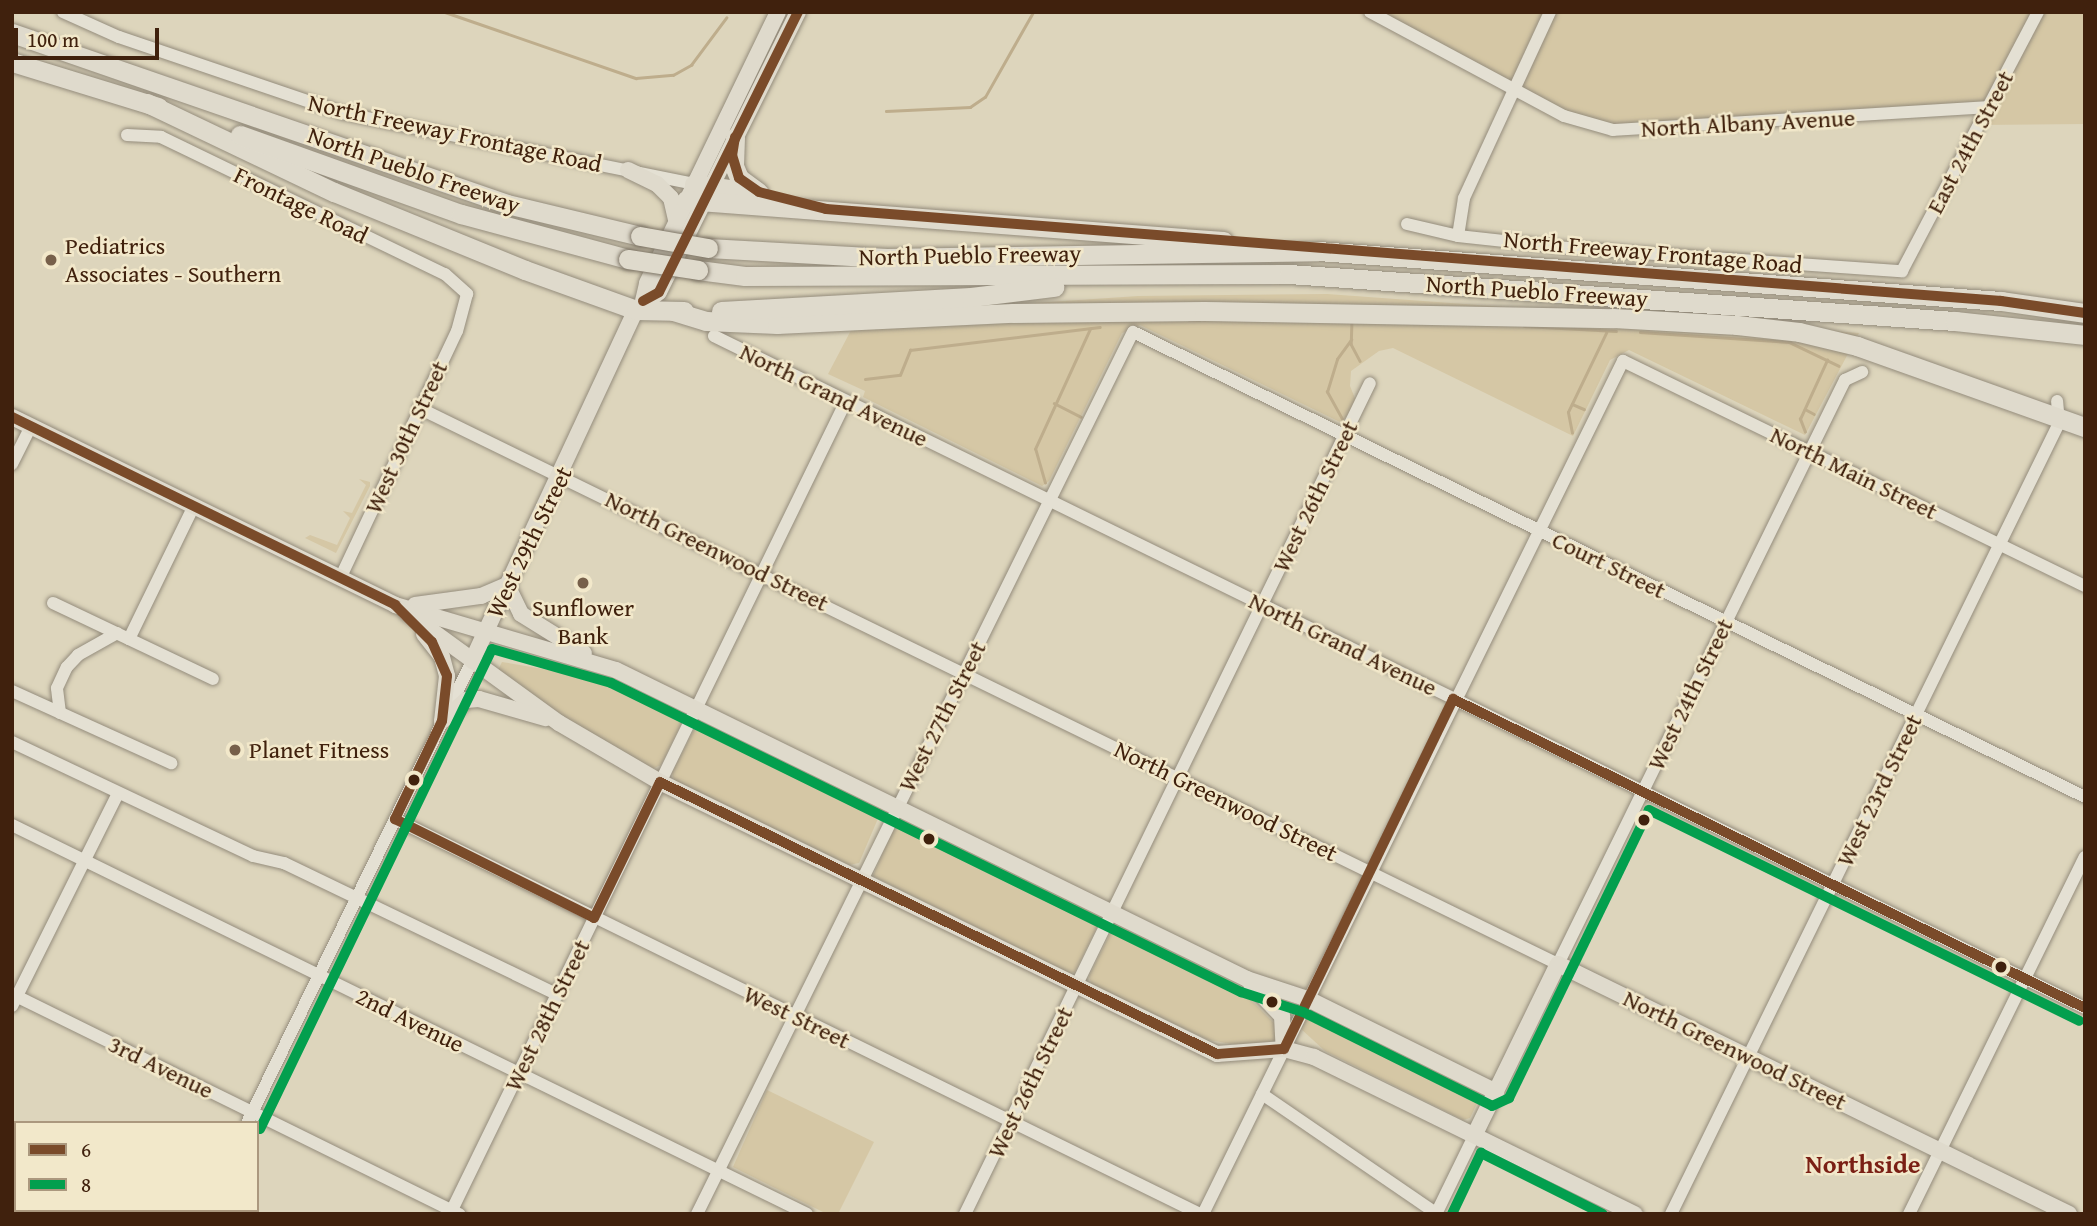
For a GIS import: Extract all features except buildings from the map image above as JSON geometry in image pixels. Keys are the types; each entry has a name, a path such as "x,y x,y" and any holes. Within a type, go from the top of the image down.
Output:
{"highway":[{"path":"12,26 95,59"},
{"name":"North Pueblo Freeway","path":"12,33 95,59 508,204 640,236 708,248 887,258 1318,250 2085,311"},
{"name":"North Pueblo Freeway","path":"12,62 147,103 461,214 628,259 698,270 745,276 1289,274 1955,321 2085,335"},
{"path":"147,103 334,192 640,306 673,311 706,321 777,324 1013,313 1204,311 1613,318 1737,325 1799,332 1857,346 2058,410 2085,427"},
{"path":"735,137 734,166 739,178 759,192"},
{"path":"699,193 759,192 826,209"},
{"path":"699,193 826,209 1117,230 1318,250"},
{"path":"673,311 971,297 1139,276"}],"main road":[{"path":"699,193 778,12"},
{"name":"West 29th Street","path":"472,661 640,306 646,284 676,220 699,193 735,137 798,12"},
{"path":"628,170 657,184 671,198 676,220"},
{"name":"West 29th Street","path":"640,306 659,292 699,193"},
{"path":"12,417 395,605 609,667"},
{"path":"395,605 436,605 481,597 508,585 521,614 609,667 1247,979 1308,999 1496,1092"},
{"path":"395,605 559,723 660,782 1217,1054 1284,1049 1314,1057 1635,1214"},
{"path":"395,605 442,657 447,676 442,721"},
{"path":"442,721 466,701 479,699 559,723"},
{"name":"North Greenwood Street","path":"1558,964 2069,1214"},
{"name":"West 24th Street","path":"1475,1134 1558,964"},
{"path":"1247,979 1282,1016 1284,1049"}],"street":[{"name":"North Freeway Frontage Road","path":"63,12 119,37 342,113 628,170 699,193"},
{"name":"North Albany Avenue","path":"1370,12 1517,88 1564,116 1613,130 1988,107"},
{"path":"1458,236 1464,198 1550,12"},
{"name":"East 24th Street","path":"1902,271 2039,12"},
{"name":"Frontage Road","path":"127,135 161,137 445,274 467,294"},
{"name":"North Freeway Frontage Road","path":"1407,224 1458,236 1569,248 1902,271"},
{"name":"West 30th Street","path":"340,578 457,331 467,294"},
{"name":"Court Street","path":"1133,332 2085,797"},
{"name":"West 27th Street","path":"697,1214 860,878 1133,332"},
{"name":"North Grand Avenue","path":"714,337 2085,1008"},
{"name":"North Main Street","path":"1536,529 1623,361 2085,586"},
{"name":"West 24th Street","path":"1558,964 1808,452 1845,380 1862,372"},
{"name":"West 26th Street","path":"965,1214 1370,383"},
{"name":"West 28th Street","path":"454,1213 594,918 846,401"},
{"name":"North Greenwood Street","path":"419,408 562,474 1558,964"},
{"name":"West 23rd Street","path":"1671,1214 2000,544 2058,410"},
{"path":"12,464 31,426"},
{"path":"60,713 57,688 67,667 78,655 123,636 194,506"},
{"path":"1202,1214 1536,529"},
{"path":"53,603 213,679"},
{"name":"West 29th Street","path":"250,1118 472,661"},
{"path":"12,691 172,763"},
{"path":"12,742 118,793 356,898 558,995"},
{"path":"14,999 118,793"},
{"name":"West Street","path":"395,819 1202,1214"},
{"name":"2nd Avenue","path":"12,825 807,1214"},
{"path":"1909,1214 2085,857"},
{"name":"3rd Avenue","path":"14,999 250,1118"},
{"path":"1262,1094 1436,1213"},
{"name":"3rd Avenue","path":"259,1122 454,1213"},
{"name":"West 24th Street","path":"1436,1213 1475,1134"}],"shaded area":[{"path":"1370,12 2085,12 2085,124 1978,125 1988,108 1613,130 1564,116"},
{"path":"1327,294 1859,333 1805,435 1629,350 1610,360 1573,436 1393,348 1379,351 1351,371 1350,386 1356,401 1342,423 1140,325 1122,333 1049,481 1042,486 863,397 865,391 828,374 859,315 1138,296"},
{"path":"359,479 370,482 370,486 336,553 305,538 310,535 337,545 350,518 343,511 352,513 366,485"},
{"path":"502,662 602,679 645,694 681,711 684,719 661,765 652,769 610,747 497,672"},
{"path":"703,722 882,809 859,863 849,865 674,780 672,773 697,724"},
{"path":"903,820 1098,915 1100,921 1075,972 1069,973 873,876 895,824"},
{"path":"1120,926 1233,982 1278,1027 1278,1039 1269,1044 1243,1046 1209,1040 1091,984 1089,976 1113,928"},
{"path":"1311,1007 1483,1091 1470,1118 1463,1120 1325,1051 1300,1028"},
{"path":"767,1090 874,1142 838,1214 827,1214 733,1167"}],"waterway":[{"path":"445,12 636,78 673,75 691,65 726,18"},
{"path":"886,111 970,107 985,97 1033,12"},
{"path":"1189,321 1200,321"},
{"path":"1352,321 1351,344 1360,361"},
{"path":"1524,326 1616,331"},
{"path":"865,379 900,375 910,350 1100,327"},
{"path":"1045,483 1035,449 1090,329"},
{"path":"1640,332 1789,342 1839,366"},
{"path":"1572,433 1568,412 1606,333"},
{"path":"1342,419 1327,392 1337,359 1351,340"},
{"path":"1805,432 1800,419 1827,360"},
{"path":"1054,403 1081,417"},
{"path":"1572,404 1584,409"},
{"path":"1805,409 1814,414"}],"transit line":[{"name":"6","path":"643,301 659,292 798,12"},
{"name":"6","path":"735,137 732,155 739,178 759,192 826,209 2001,301 2085,313"},
{"name":"6","path":"12,417 395,605 432,642 447,676 442,721 395,819 594,918 660,782 1217,1054 1284,1049 1453,699 2085,1008"},
{"name":"8","path":"260,1129 492,649 611,683 1241,992 1303,1012 1492,1106 1509,1098 1649,810 2079,1021"},
{"name":"8","path":"1452,1214 1481,1153 1603,1214"}],"place":[{"name":"Pediatrics Associates - Southern","path":"51,260"},
{"name":"Sunflower Bank","path":"583,583"},
{"name":"Planet Fitness","path":"235,750"}],"district":[{"name":"Northside","path":"1863,1164"}]}
